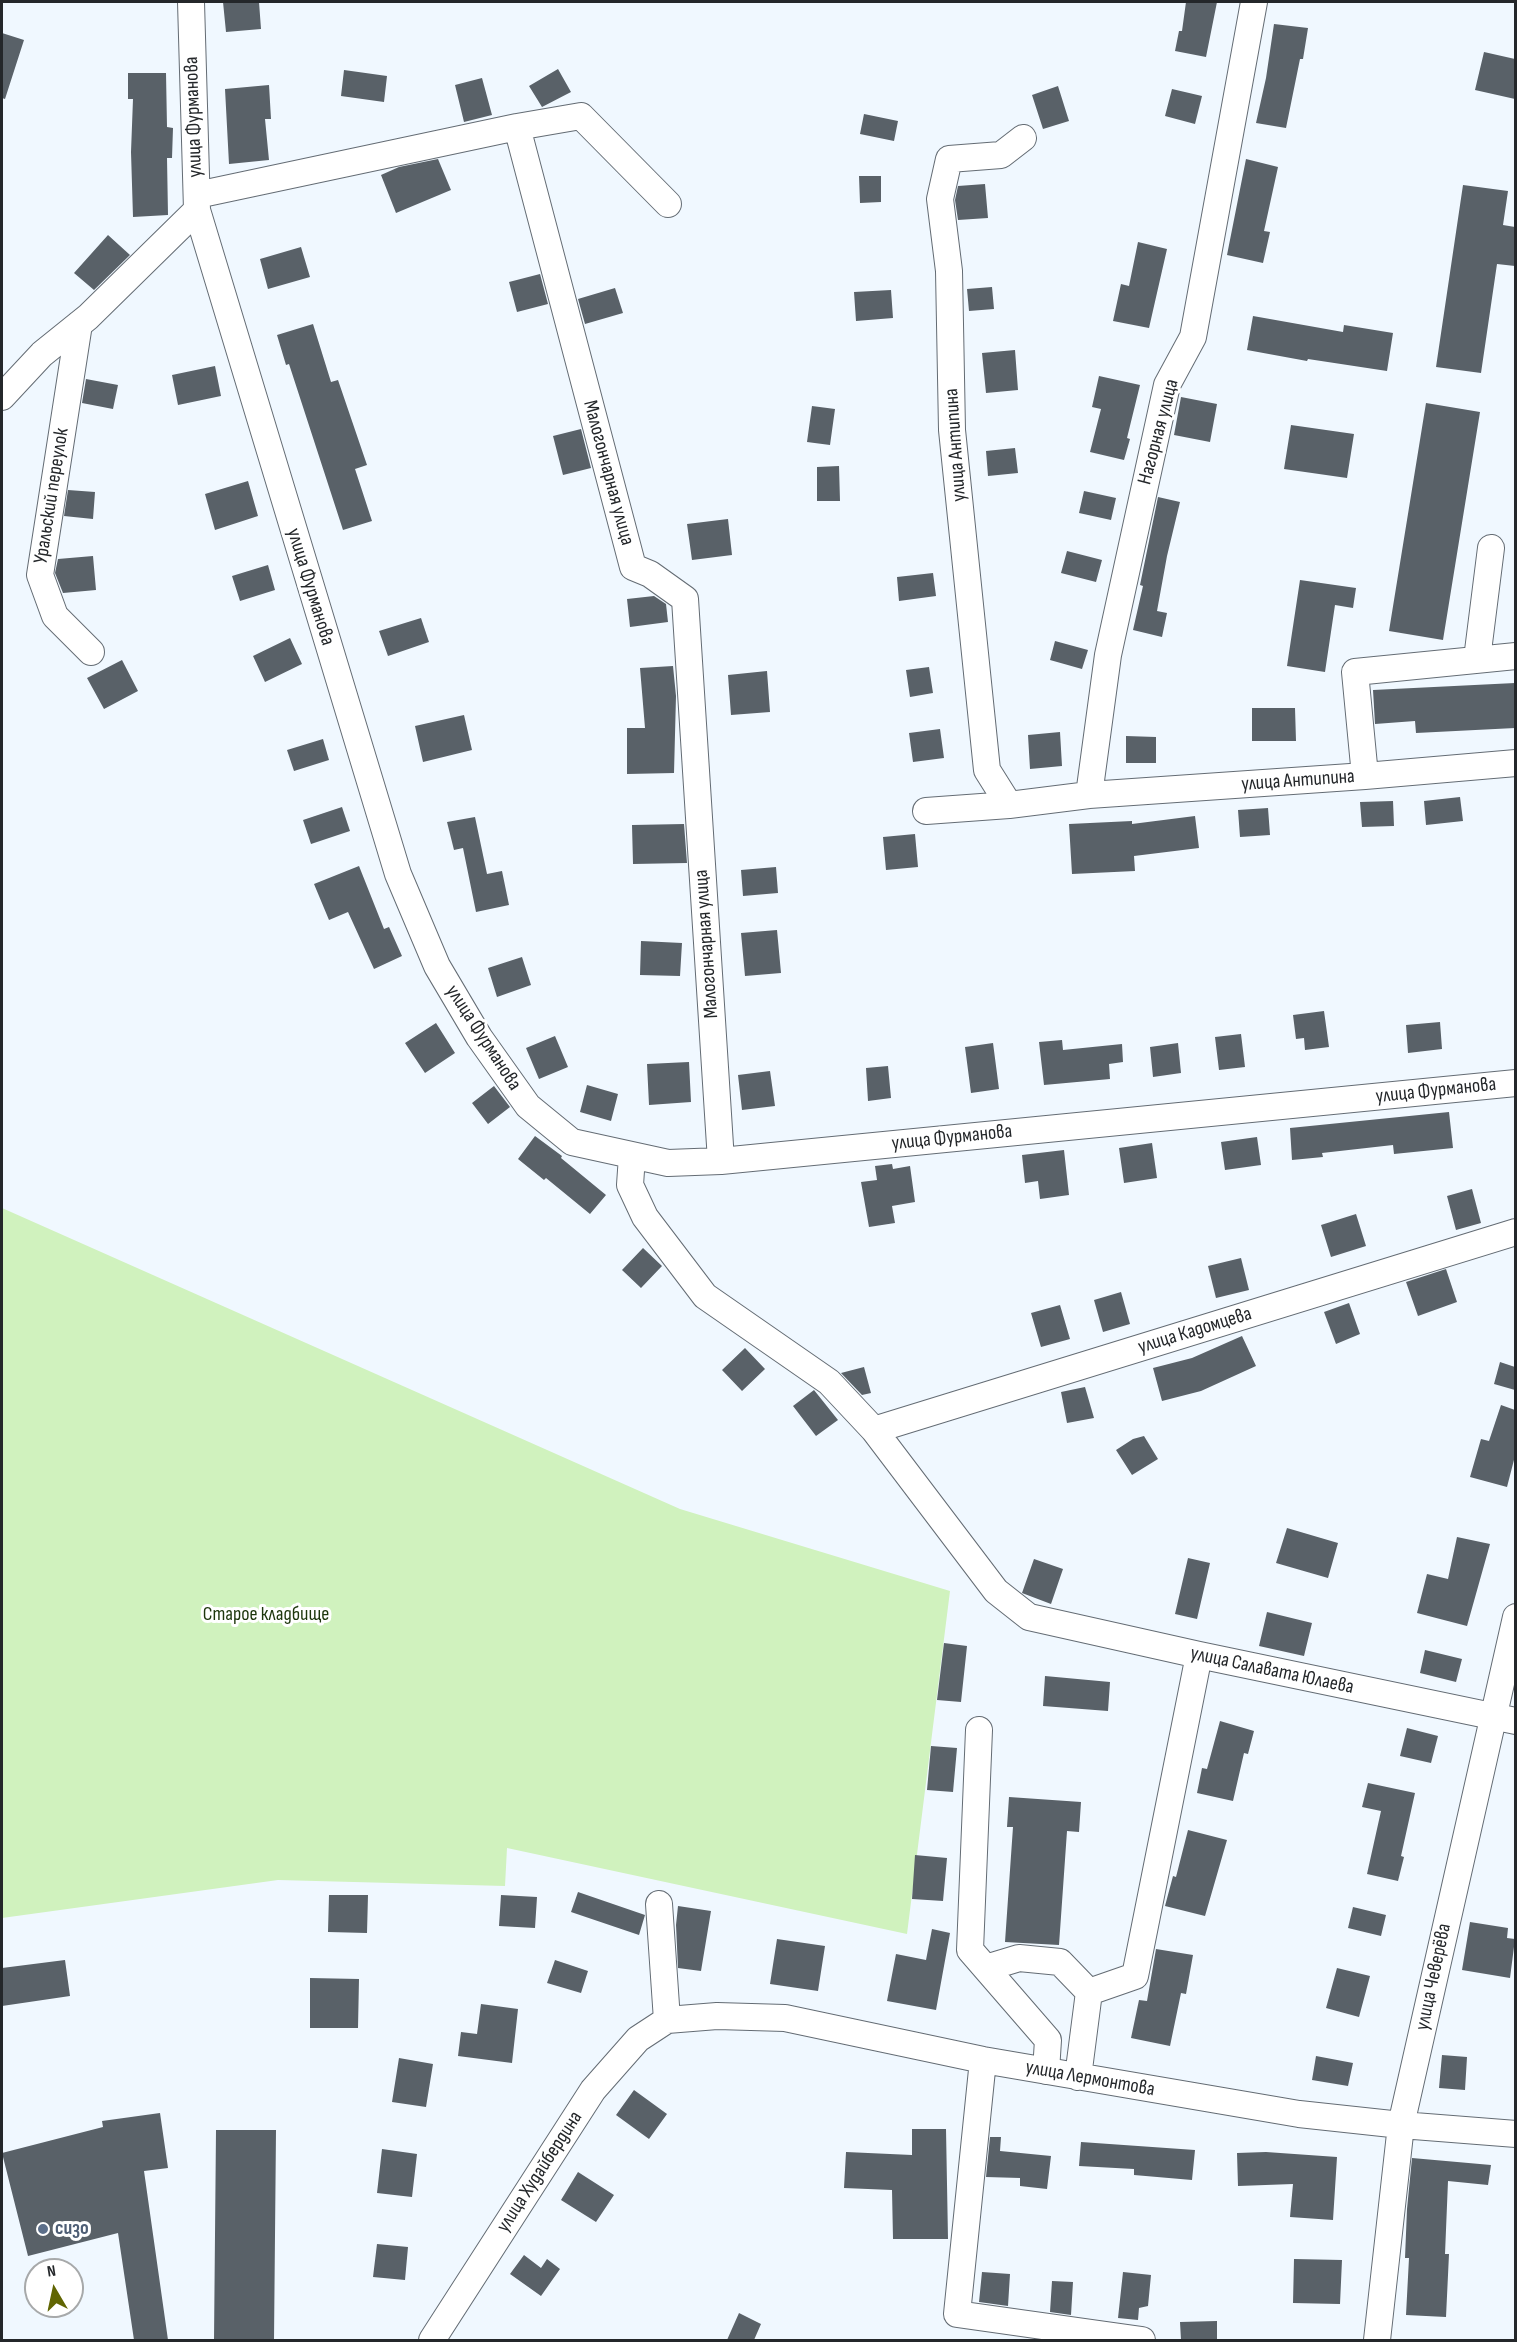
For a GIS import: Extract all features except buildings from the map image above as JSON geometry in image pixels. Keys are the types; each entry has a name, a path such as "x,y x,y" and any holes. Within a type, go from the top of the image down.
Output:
{"street":[{"name":"улица Фурманова","path":"191,2 190,42 197,202 277,478 398,874 437,966 479,1037 528,1106 572,1142 668,1163 721,1161 1515,1083"},
{"name":"Нагорная улица","path":"1089,795 1108,655 1167,385 1193,337 1254,2"},
{"path":"2,397 42,354 79,324 197,202 517,127 581,116 668,204"},
{"name":"Малогончарная улица","path":"517,127 633,567 650,574 685,599 721,1161"},
{"name":"улица Антипина","path":"1009,806 987,770 952,430 948,271 940,199 949,159 1000,155 1023,138"},
{"name":"Уральский переулок","path":"79,324 40,576 55,616 91,652"},
{"path":"1477,659 1491,548"},
{"path":"1365,776 1355,672 1515,656"},
{"name":"улица Антипина","path":"927,812 1009,806 1089,795 1515,763"},
{"path":"632,1156 630,1185 645,1217 705,1296 829,1382 874,1430"},
{"name":"улица Кадомцева","path":"874,1430 1515,1232"},
{"name":"улица Салавата Юлаева","path":"874,1430 996,1591 1029,1617 1199,1656 1504,1719"},
{"name":"улица Чеверёва","path":"1377,2340 1401,2125 1504,1719 1515,1617"},
{"path":"1089,1992 1135,1976 1199,1656"},
{"path":"979,1730 970,1950 1048,2040 1046,2071"},
{"path":"659,1904 667,2020"},
{"path":"986,1968 1019,1958 1060,1962 1089,1992"},
{"path":"1077,2077 1089,1992"},
{"name":"улица Лермонтова","path":"667,2020 717,2016 785,2018 983,2060 1299,2114 1515,2134"},
{"name":"улица Худайбердина","path":"432,2340 593,2090 638,2039 667,2020"},
{"path":"983,2060 957,2314 1142,2340"}],"green space":[{"name":"Старое кладбище","path":"2,1208 680,1509 950,1591 907,1934 507,1848 505,1886 278,1880 2,1918"}],"place":[{"name":"сизо","path":"43,2229"}]}
